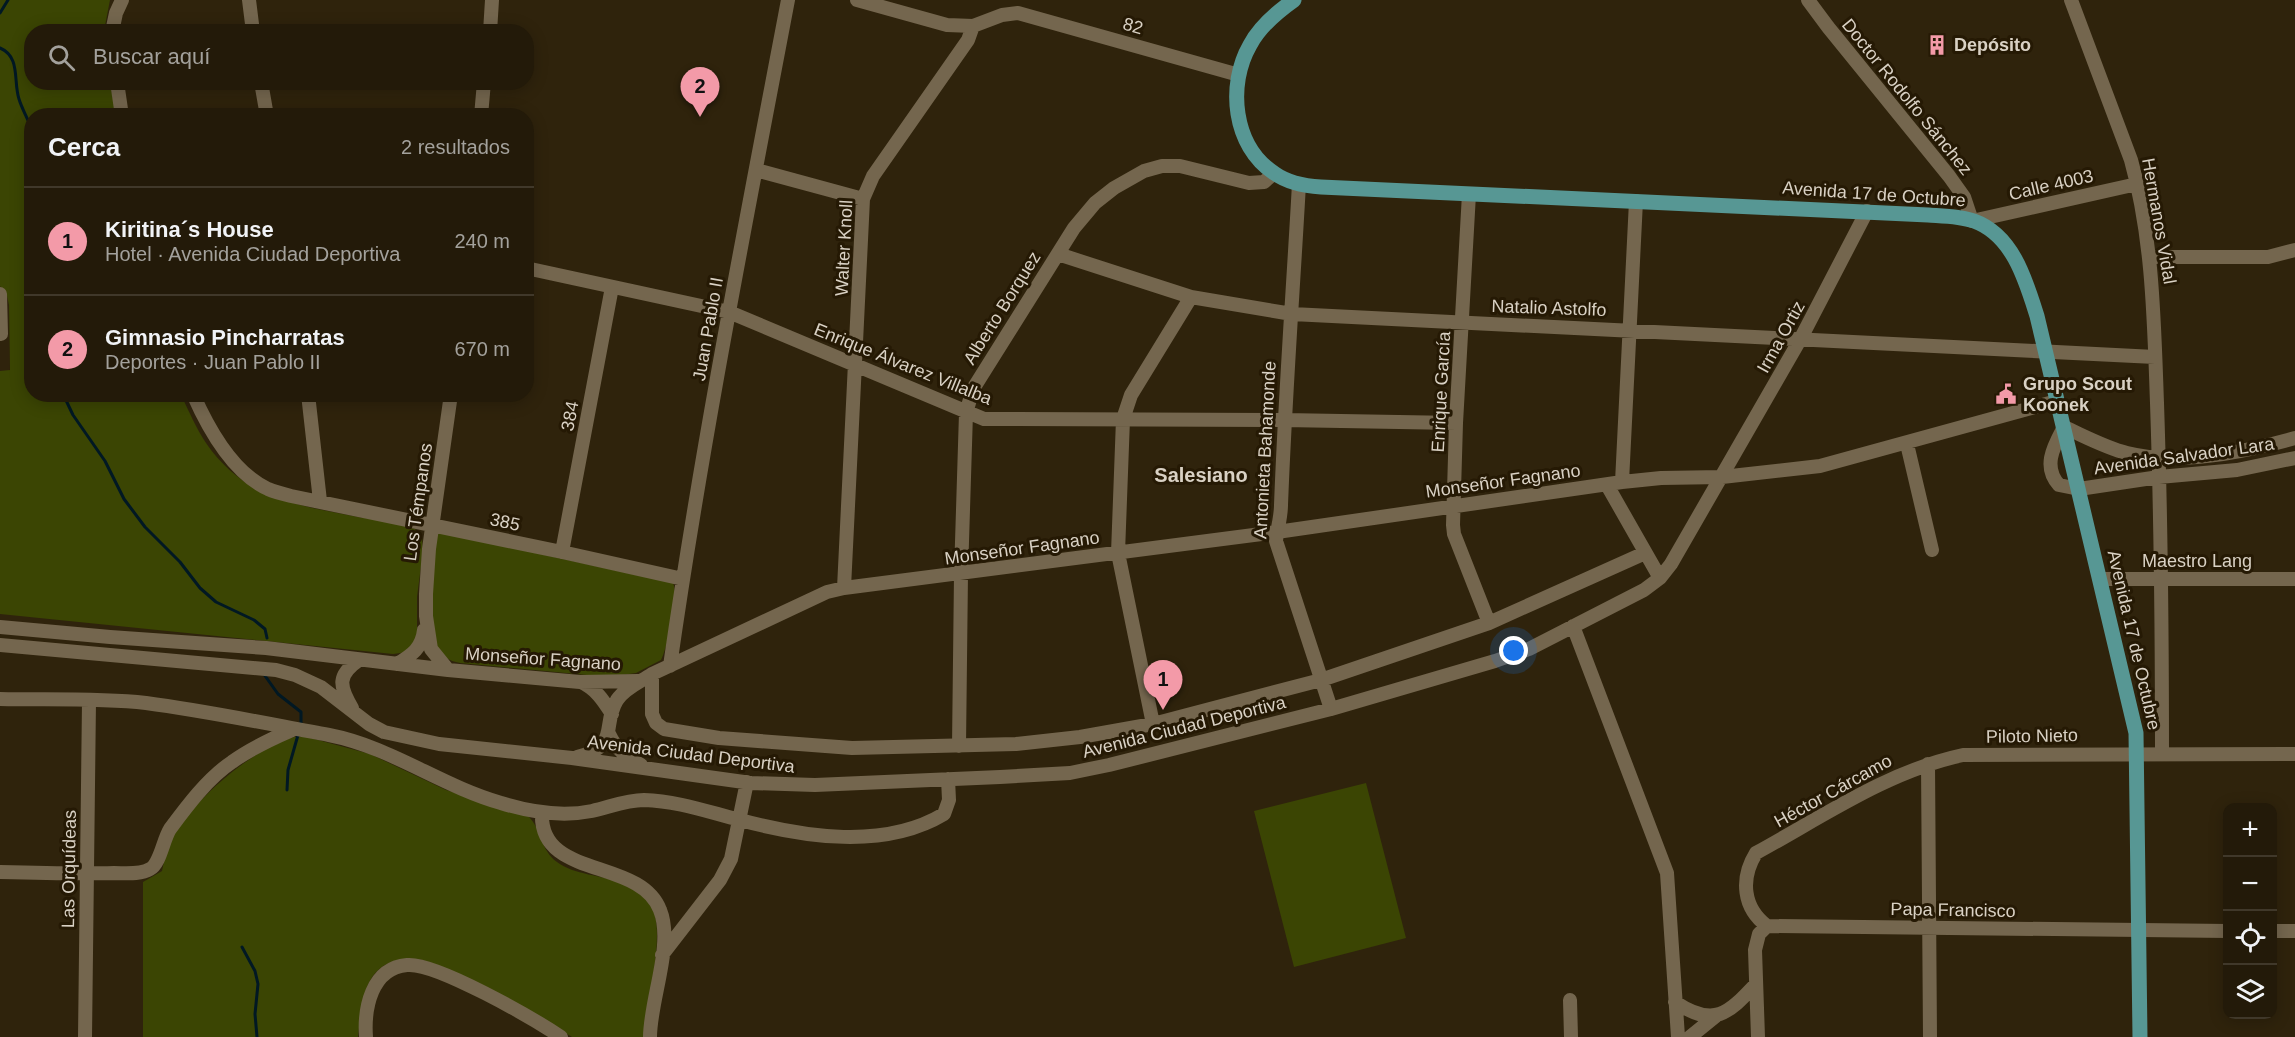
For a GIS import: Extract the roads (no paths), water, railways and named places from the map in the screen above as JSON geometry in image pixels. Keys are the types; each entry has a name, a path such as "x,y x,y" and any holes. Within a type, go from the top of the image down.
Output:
{"main road":[{"name":"Avenida 17 de Octubre","path":"1294,0 1269,20 1245,55 1239,75 1237,102 1243,134 1255,156 1274,173 1299,184 1469,194 1868,211 1972,220 1993,231 2014,257 2032,300 2046,350 2134,724 2137,753 2140,1037"}],"street":[{"path":"114,24 122,0"},
{"path":"249,0 252,24"},
{"path":"490,24 492,0"},
{"name":"Juan Pablo II","path":"670,666 682,579 729,312 788,0"},
{"path":"857,0 947,25 974,26 1019,6"},
{"name":"Doctor Rodolfo Sánchez","path":"1808,0 1949,176 1964,197 1972,220"},
{"name":"Hermanos Vidal","path":"2071,0 2123,134 2137,184 2152,288 2159,477"},
{"name":"82","path":"1019,6 1239,75"},
{"name":"Walter Knoll","path":"844,588 863,199 873,176 968,40 974,26"},
{"path":"118,90 121,108"},
{"path":"262,90 266,108"},
{"path":"482,108 483,90"},
{"name":"Alberto Borquez","path":"959,746 966,413 973,389 1080,220 1095,203 1124,181 1144,171 1162,166 1180,166 1254,184 1264,182 1274,173"},
{"path":"756,170 863,199"},
{"name":"Antonieta Bahamonde","path":"1299,184 1284,420 1281,516 1276,532 1278,549 1330,709"},
{"name":"Calle 4003","path":"1972,220 2137,184"},
{"name":"Enrique García","path":"1469,194 1456,423 1454,534 1489,623"},
{"path":"1622,482 1636,201"},
{"name":"Irma Ortiz","path":"1722,477 1801,338 1868,211"},
{"path":"2149,257 2268,257 2295,250"},
{"name":"Natalio Astolfo","path":"1058,254 1191,297 1292,314 2155,357"},
{"name":"Enrique Álvarez Villalba","path":"534,270 729,312 984,419 1456,423"},
{"name":"384","path":"562,552 612,286"},
{"path":"0,294 1,334"},
{"path":"1153,724 1118,553 1124,420 1131,395 1191,297"},
{"name":"Monseñor Fagnano","path":"0,627 266,648 448,670 580,682 626,682 647,677 827,592 844,588 1276,532 1622,482 1661,478 1722,477 1820,466 2057,401"},
{"name":"385","path":"197,402 218,439 232,458 251,478 268,489 291,496 682,579"},
{"path":"309,402 320,501"},
{"name":"Los Témpanos","path":"448,670 430,649 426,616 427,571 432,525 450,402"},
{"path":"2064,427 2051,452 2051,472 2059,485 2079,489"},
{"name":"Avenida Salvador Lara","path":"2064,427 2126,453 2159,458 2214,455 2262,448 2295,438"},
{"path":"1907,444 1932,549"},
{"name":"Avenida Salvador Lara","path":"2079,489 2159,477 2237,470 2295,458"},
{"name":"Avenida Ciudad Deportiva","path":"572,758 747,782 815,785 1070,772 1090,769 1330,709 1529,649 1644,590 1660,578 1671,564 1722,477"},
{"path":"2159,477 2163,580 2162,753"},
{"path":"1606,485 1660,578"},
{"name":"Avenida Ciudad Deportiva","path":"647,677 652,714 656,723 664,729 748,741 852,748 1016,744 1080,737 1153,724 1321,680 1489,623 1645,553"},
{"name":"Maestro Lang","path":"2100,579 2295,579"},
{"name":"Los Témpanos","path":"397,664 416,651 420,645 426,616"},
{"path":"1573,626 1667,873 1678,1037"},
{"path":"0,645 276,670 295,675 321,687 356,715 384,732 410,739 472,748 572,758 590,753 601,746 609,734 612,714 622,695 647,677"},
{"path":"356,715 342,687 343,675 347,668 359,660"},
{"path":"580,682 599,694 612,714"},
{"path":"0,699 145,703 356,741 392,755 446,783 500,803 542,812 570,814 642,800 687,805 800,834 854,836 890,834 931,822 944,814 949,800 948,779"},
{"name":"Las Orquídeas","path":"85,1037 89,701"},
{"path":"0,872 138,873 151,869 158,862 161,848 169,831 216,775 231,762 292,730"},
{"path":"609,734 614,744 625,756 648,769"},
{"name":"Piloto Nieto","path":"1928,764 1963,755 2295,754"},
{"path":"1928,764 1930,1037"},
{"name":"Héctor Cárcamo","path":"1767,926 1750,910 1746,877 1748,866 1756,853 1896,776 1928,764"},
{"path":"662,955 720,880 731,859 747,782"},
{"path":"542,812 541,823 551,846 559,852 607,873 636,882 650,893 660,908 663,921 662,955 650,1037"},
{"path":"1758,1037 1756,942 1767,926"},
{"name":"Papa Francisco","path":"1767,926 2223,931"},
{"path":"2277,931 2295,931"},
{"path":"366,1037 368,1000 376,984 383,975 405,965 419,965 504,1002 561,1037"},
{"path":"1690,1037 1717,1015 1734,1008 1756,984"},
{"path":"1570,1000 1570,1037"},
{"path":"1676,1002 1696,1015 1717,1015"}],"waterway":[{"path":"0,13 8,0"},
{"path":"0,48 7,52 14,63 17,92 24,111"},
{"path":"67,402 73,415 105,461 124,499 145,527 180,562 200,588 216,602 254,620 265,629 267,638"},
{"path":"263,673 278,694 301,712 301,723"},
{"path":"287,790 288,770 298,735"},
{"path":"242,947 255,971 258,984 255,1014 257,1037"}],"place":[{"name":"Depósito","path":"1937,45"},
{"name":"Gimnasio Pincharratas","path":"700,117"},
{"name":"Grupo Scout Koonek","path":"2006,394"},
{"name":"Kiritina´s House","path":"1163,710"}],"district":[{"name":"Salesiano","path":"1201,475"}]}
